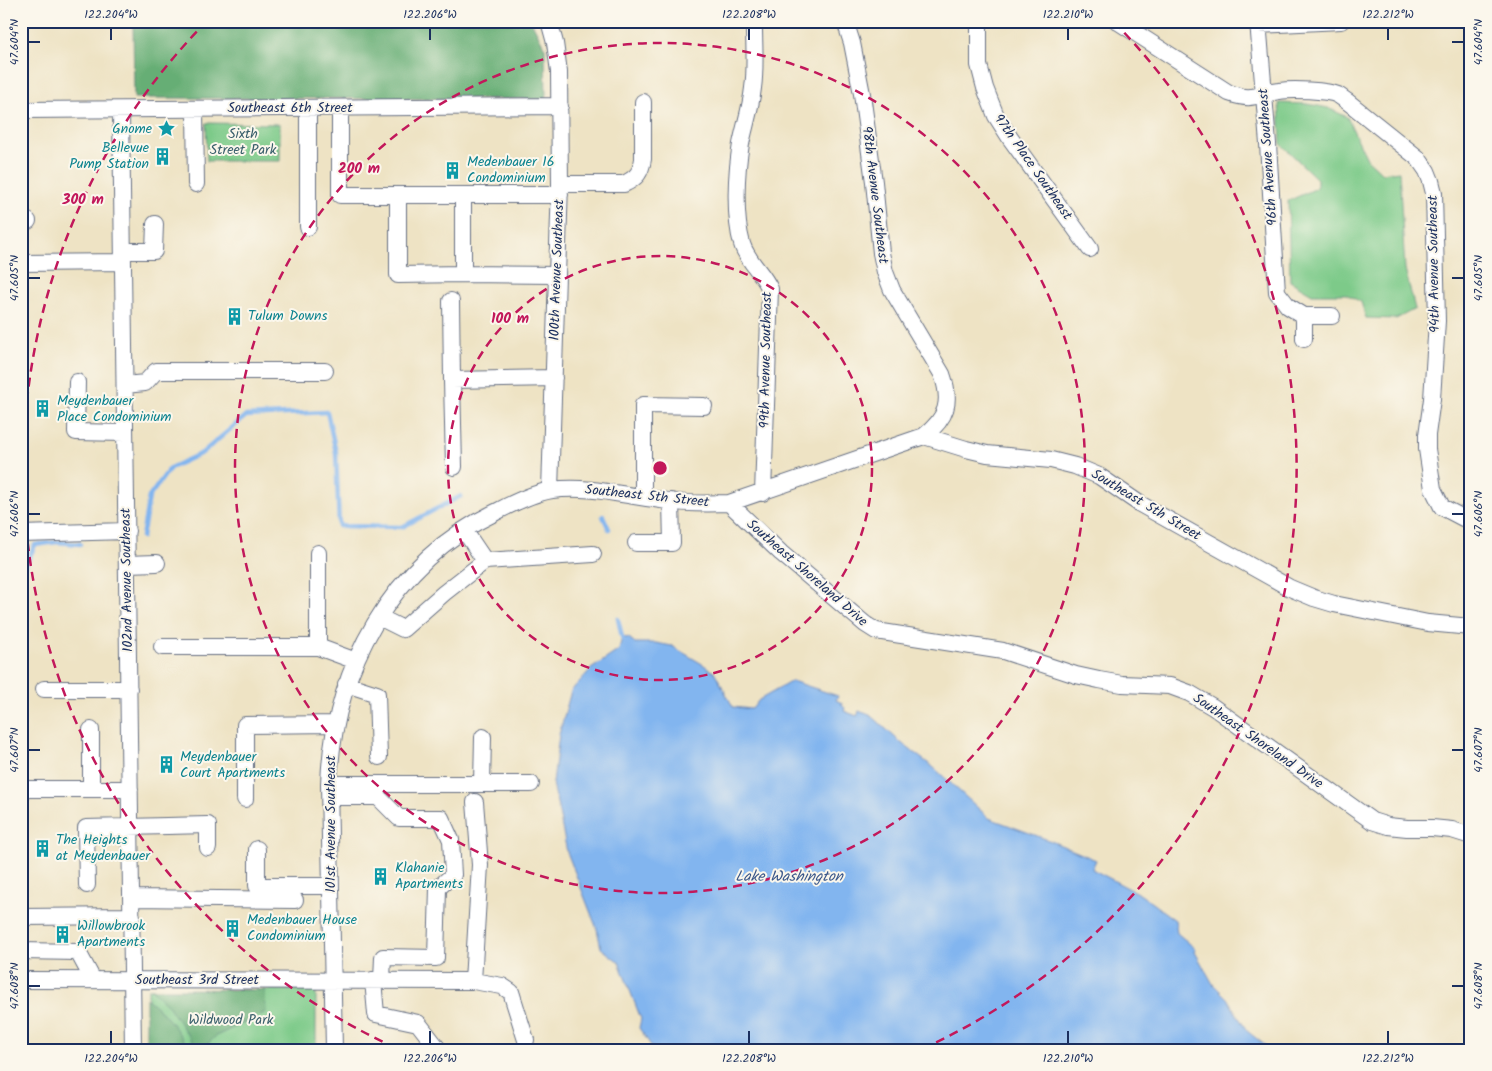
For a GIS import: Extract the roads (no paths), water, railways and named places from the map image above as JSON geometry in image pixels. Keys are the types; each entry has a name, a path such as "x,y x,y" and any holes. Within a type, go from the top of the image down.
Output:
{"street":[{"name":"100th Avenue Southeast","path":"549,21 555,43 559,72 560,106 560,190 550,490"},
{"name":"98th Avenue Southeast","path":"845,21 852,43 862,94 881,253 885,272 892,290 942,374 947,387 945,411 936,427 924,436"},
{"name":"97th Place Southeast","path":"979,21 980,65 985,88 996,116 1090,249"},
{"path":"1117,21 1229,93 1249,98 1263,95"},
{"path":"1258,23 1341,21"},
{"name":"96th Avenue Southeast","path":"1258,23 1277,292 1288,306 1304,316"},
{"name":"99th Avenue Southeast","path":"754,26 755,73 751,105 741,145 737,188 738,218 742,246 751,263 770,289 763,492"},
{"name":"94th Avenue Southeast","path":"1263,95 1279,91 1326,92 1337,95 1418,158 1427,171 1434,193 1437,320 1434,375 1426,435 1431,475 1433,489 1442,507 1471,520"},
{"path":"340,108 340,196 463,195 560,190 624,184 632,180 642,168 643,102"},
{"name":"Southeast 6th Street","path":"21,110 560,106"},
{"path":"308,108 308,227"},
{"path":"195,109 196,184"},
{"name":"102nd Avenue Southeast","path":"121,110 133,1050"},
{"path":"398,195 398,275 557,275"},
{"path":"463,195 463,274"},
{"path":"21,263 123,257 154,251 155,224"},
{"path":"451,301 454,467"},
{"path":"1304,339 1304,316 1332,316"},
{"path":"124,385 145,383 156,371 325,371"},
{"path":"452,380 554,378"},
{"path":"77,382 76,432 125,433"},
{"path":"643,497 643,406 704,406"},
{"name":"Southeast 5th Street","path":"550,490 574,488 671,501 703,504 729,503 924,436 987,454 1050,460 1075,466 1099,476 1140,504 1282,584 1314,598 1334,604 1428,623 1471,627"},
{"name":"101st Avenue Southeast","path":"334,1050 330,756 346,684 364,643 379,617 417,567 448,540 482,518 518,501 550,490"},
{"path":"636,543 672,543 671,501"},
{"name":"Southeast Shoreland Drive","path":"729,503 781,553 865,624 876,631 1003,651 1076,675 1099,680 1122,684 1170,686 1189,693 1213,707 1372,821 1398,827 1452,830 1471,836"},
{"path":"464,530 485,561"},
{"path":"21,534 127,532"},
{"path":"318,553 318,647"},
{"path":"379,617 400,635 444,593 485,561 593,554"},
{"path":"127,564 157,563"},
{"path":"162,647 318,647 356,661"},
{"path":"346,684 377,694 379,757"},
{"path":"44,689 129,689"},
{"path":"245,799 245,724 336,724"},
{"path":"91,730 91,789"},
{"path":"482,784 483,737"},
{"path":"330,791 482,784 531,784"},
{"path":"21,789 130,789"},
{"path":"330,791 378,796 399,818 441,818 451,840 453,875 438,888 436,958 383,956 378,980 376,1014 418,1023 439,1050"},
{"path":"473,981 480,865 475,802"},
{"path":"87,885 86,828 208,825 208,848"},
{"path":"257,849 257,886 331,886"},
{"path":"132,898 295,900"},
{"path":"21,917 132,916"},
{"path":"21,951 78,952 93,980"},
{"name":"Southeast 3rd Street","path":"21,980 473,981 502,986 511,992 526,1040"}],"water":[{"name":"Lake Washington","path":"622,637 629,638 635,643 656,643 672,646 704,665 715,673 733,707 752,709 759,700 792,681 838,696 836,700 842,703 845,708 844,711 857,716 859,711 872,716 900,742 933,767 989,818 1096,860 1092,869 1141,895 1175,920 1177,933 1196,949 1195,952 1213,984 1227,998 1247,1031 1271,1050 654,1050 639,1028 641,1019 619,962 601,948 597,929 567,852 553,783 559,735 571,691 591,669 619,650"}],"waterway":[{"path":"142,537 149,497 170,468 202,453 246,416 327,412 336,452 339,526 402,527 461,496"},
{"path":"603,516 609,529"},
{"path":"21,575 35,545 57,542 80,544"},
{"path":"618,619 624,642"}],"place":[{"name":"Gnome","path":"166,129"},
{"name":"Bellevue Pump Station","path":"163,156"},
{"name":"Medenbauer 16 Condominium","path":"453,170"},
{"name":"Tulum Downs","path":"234,316"},
{"name":"Meydenbauer Place Condominium","path":"43,409"},
{"name":"Meydenbauer Court Apartments","path":"166,765"},
{"name":"The Heights at Meydenbauer","path":"42,848"},
{"name":"Klahanie Apartments","path":"381,876"},
{"name":"Medenbauer House Condominium","path":"233,928"},
{"name":"Willowbrook Apartments","path":"63,934"}],"park label":[{"name":"Sixth Street Park","path":"243,142"},
{"name":"Wildwood Park","path":"231,1020"}]}
